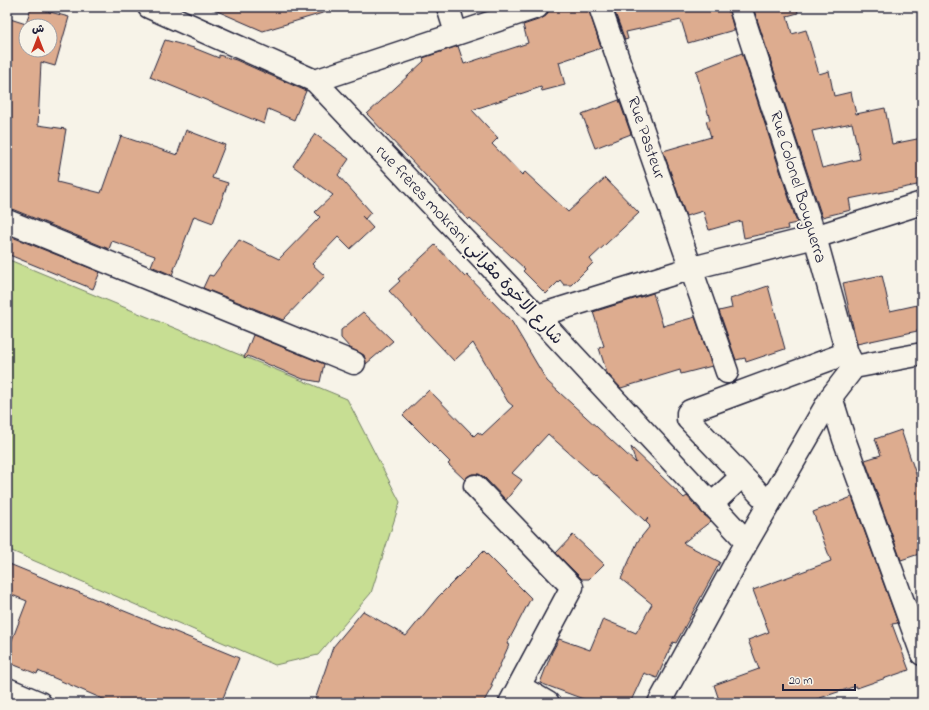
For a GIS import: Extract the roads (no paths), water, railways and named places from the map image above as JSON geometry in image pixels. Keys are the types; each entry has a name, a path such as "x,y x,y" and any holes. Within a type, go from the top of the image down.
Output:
{"street":[{"name":"rue frères mokrani شارع الاخوة مقراني","path":"149,7 315,81 537,316 747,542"},
{"path":"448,7 456,33"},
{"path":"315,81 537,7"},
{"name":"Rue Pasteur","path":"600,7 727,372"},
{"name":"Rue Colonel Bouguerra","path":"740,7 814,237 851,360"},
{"path":"537,316 692,268 814,237 922,203"},
{"path":"7,221 354,363"},
{"path":"769,504 688,418 688,413 690,410 851,360 922,354"},
{"path":"661,702 747,542 851,360"},
{"path":"831,397 844,439 922,654"},
{"path":"712,505 742,476"},
{"path":"475,486 572,587 515,695 548,703"},
{"path":"7,689 40,703"}]}
